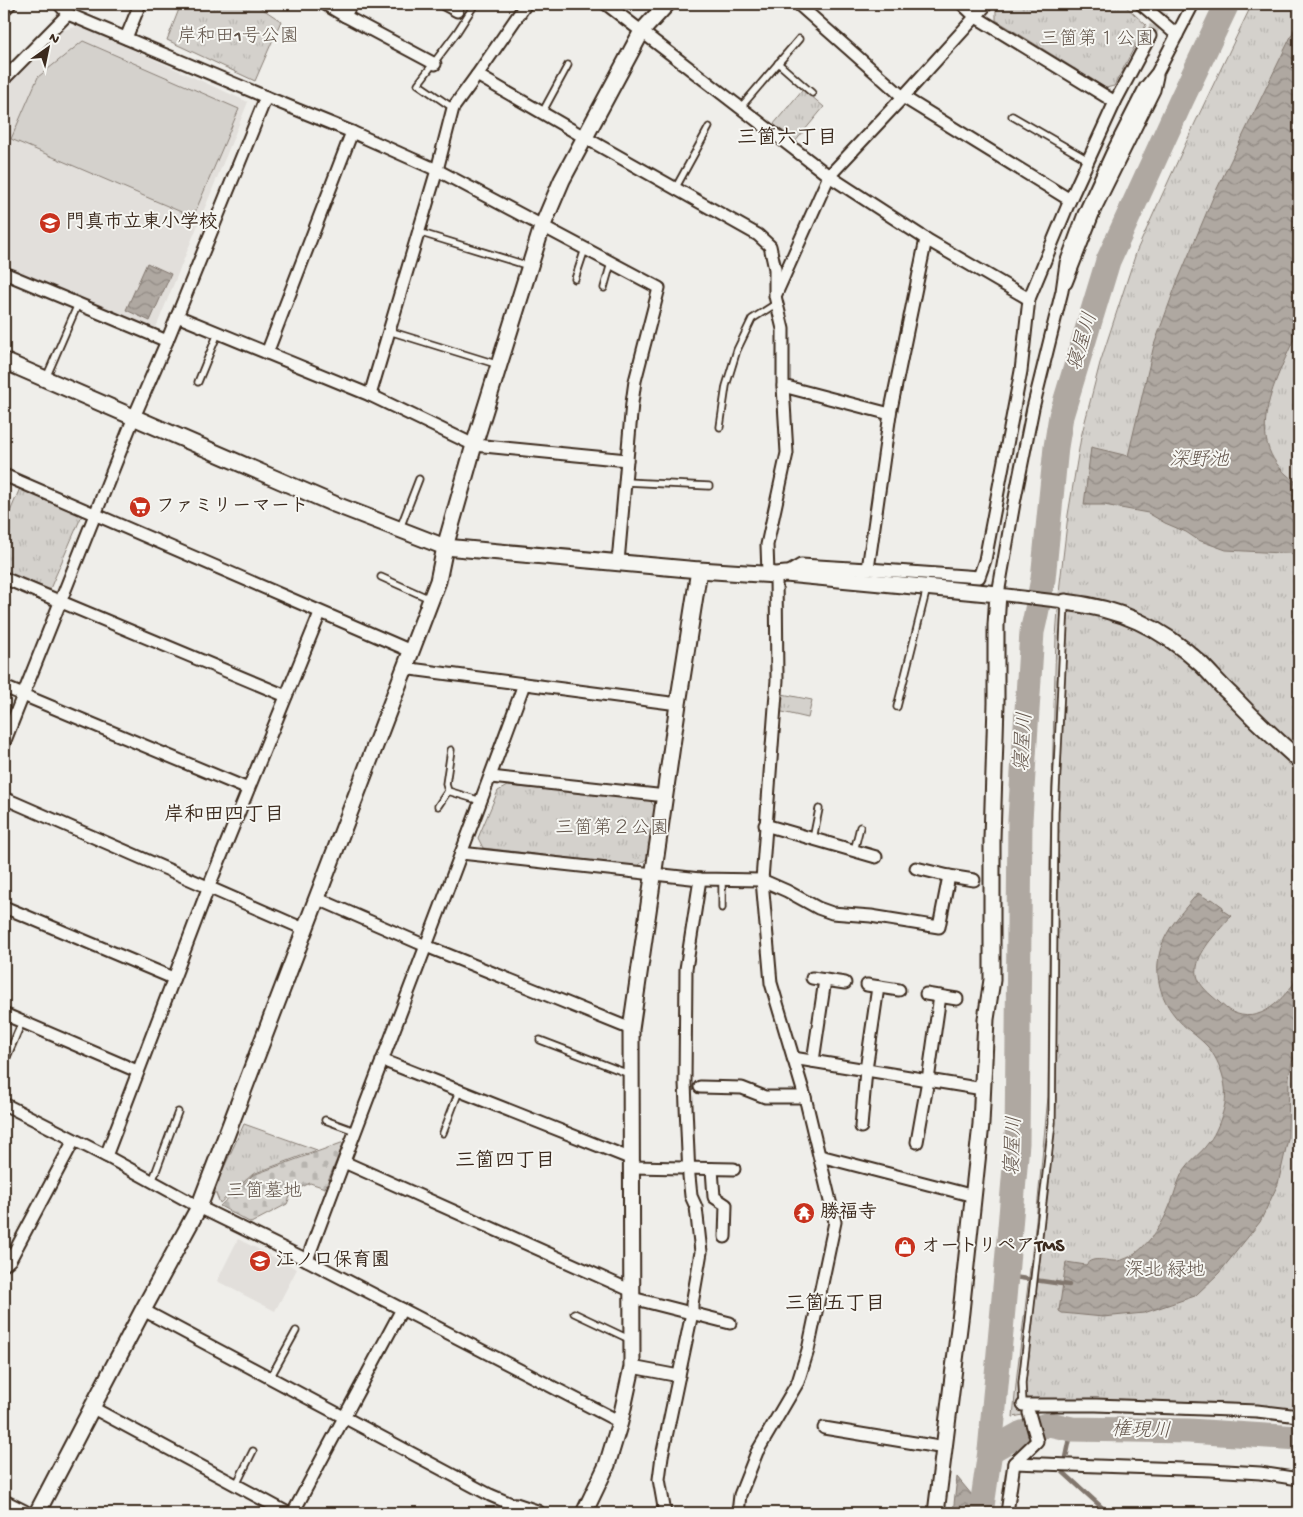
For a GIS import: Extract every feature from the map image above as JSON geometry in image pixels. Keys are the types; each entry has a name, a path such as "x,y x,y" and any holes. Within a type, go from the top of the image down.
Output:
{"street":[{"path":"4,10 10,4"},
{"path":"59,4 68,14 352,132 437,170 659,288 635,381 618,562"},
{"path":"126,38 140,4"},
{"path":"325,4 435,64"},
{"path":"344,16 351,4"},
{"path":"444,4 457,11"},
{"path":"370,395 437,170 453,108 478,75 526,4"},
{"path":"606,4 829,176 926,239 1028,299"},
{"path":"37,1513 199,1207 438,581 445,547 474,445 542,227 562,180 642,31 667,4"},
{"path":"798,4 903,97 1070,200"},
{"path":"962,4 976,17 1115,102"},
{"path":"776,300 829,176 987,4"},
{"path":"1141,4 1177,35"},
{"path":"936,1513 981,1124 986,1019 992,980 992,839 996,625 1004,594 1014,503 1033,408 1062,291 1066,263 1084,214 1112,153 1145,88 1158,73 1193,4"},
{"path":"4,79 68,14"},
{"path":"777,574 801,565 979,577 985,560 1021,371 1028,299 1070,200 1115,102 1150,36"},
{"path":"478,75 758,235 770,246 775,269 776,300 783,329 783,386 787,453 767,545 777,574 777,680 762,880 771,983 805,1097 835,1222 808,1350 798,1382 757,1452 740,1495 738,1513"},
{"path":"4,743 134,417 167,341 266,97"},
{"path":"267,353 352,132"},
{"path":"868,569 890,414 926,239"},
{"path":"4,273 167,341"},
{"path":"177,316 370,395 474,445 627,460"},
{"path":"4,362 334,504 445,547 700,570 777,574 1004,594 1087,604 1116,612 1146,624 1174,642 1202,665 1257,721 1299,760"},
{"path":"783,386 890,414"},
{"path":"4,475 411,651"},
{"path":"584,1513 607,1465 620,1422 632,1367 631,1029 678,704 700,570"},
{"path":"4,578 286,696"},
{"path":"106,1156 209,886 320,613"},
{"path":"404,668 678,704"},
{"path":"307,1260 480,801 491,777 524,684"},
{"path":"4,687 248,789"},
{"path":"491,777 666,796"},
{"path":"4,798 304,929"},
{"path":"766,825 876,857"},
{"path":"461,853 700,880 762,880 832,913 871,916 938,928 949,876"},
{"path":"916,868 974,880"},
{"path":"665,1513 660,1479 662,1456 692,1313 701,1252 689,1168 685,1083 686,969 700,880"},
{"path":"316,898 426,946 631,1029"},
{"path":"4,908 28,916 173,978"},
{"path":"812,978 845,983"},
{"path":"814,1061 825,980"},
{"path":"861,1127 872,986 899,990"},
{"path":"926,994 957,999"},
{"path":"917,1142 940,996"},
{"path":"4,1014 137,1071"},
{"path":"793,1058 983,1089"},
{"path":"382,1060 459,1090 632,1163 689,1168 734,1169"},
{"path":"700,1087 742,1088 765,1097 805,1097"},
{"path":"4,1104 106,1156 199,1207 307,1260 620,1422"},
{"path":"4,1265 10,1260 74,1140"},
{"path":"820,1156 974,1196"},
{"path":"344,1162 632,1294 692,1313 730,1322"},
{"path":"712,1169 714,1197 726,1205 725,1237"},
{"path":"293,1513 402,1309"},
{"path":"143,1310 514,1509 536,1513"},
{"path":"632,1367 679,1376"},
{"path":"1007,1513 1014,1463 1037,1441 1026,1409 1096,1405 1257,1411 1299,1416"},
{"path":"92,1407 288,1513"},
{"path":"824,1428 945,1448"},
{"path":"1014,1463 1055,1463 1226,1471 1260,1473 1299,1479"},
{"path":"4,1503 24,1513"}],"lane":[{"path":"453,108 418,84 435,64 475,4"},
{"path":"740,108 799,39"},
{"path":"778,64 812,93"},
{"path":"542,113 568,65"},
{"path":"1012,116 1089,160"},
{"path":"675,189 709,127"},
{"path":"418,232 530,266"},
{"path":"575,278 585,249"},
{"path":"604,288 612,263"},
{"path":"720,428 726,386 737,350 752,319 776,300"},
{"path":"46,379 78,304"},
{"path":"389,331 499,365"},
{"path":"198,382 218,332"},
{"path":"399,529 419,479"},
{"path":"625,482 709,486"},
{"path":"381,577 431,599"},
{"path":"897,707 927,587"},
{"path":"1026,1409 1022,1383 1052,1123 1055,811 1065,602"},
{"path":"438,806 448,791 446,784 451,750"},
{"path":"448,791 480,801"},
{"path":"813,839 819,809"},
{"path":"854,851 860,827"},
{"path":"722,880 722,908"},
{"path":"4,1064 22,1022"},
{"path":"540,1040 632,1075"},
{"path":"443,1133 459,1090"},
{"path":"152,1182 178,1112"},
{"path":"325,1120 355,1131"},
{"path":"574,1313 632,1340"},
{"path":"270,1378 296,1332"},
{"path":"236,1485 253,1451"}],"shaded area":[{"name":"門真市立東小学校","path":"80,26 248,102 155,330 4,266 4,90 63,30"},
{"path":"238,1239 297,1269 275,1311 217,1281"}],"green space":[{"name":"岸和田1号公園","path":"181,4 255,4 281,21 255,81 167,40"},
{"name":"三箇第１公園","path":"996,4 1123,4 1146,25 1114,86 1106,88 996,20"},
{"name":"深北 緑地","path":"1252,4 1299,4 1299,1420 1187,1415 1144,1411 1053,1409 1013,1417 1048,1097 1050,854 1056,637 1068,515 1081,437 1100,363 1137,250"},
{"path":"83,41 239,109 193,217 11,139 38,77"},
{"path":"803,89 824,107 794,143 773,125"},
{"path":"20,488 82,515 49,591 4,571 4,526"},
{"path":"782,694 812,700 808,718 778,711"},
{"name":"三箇第２公園","path":"507,786 649,799 656,809 647,858 638,866 483,848 478,838 498,791"},
{"path":"244,1124 317,1150 253,1174 220,1203 214,1189"},
{"name":"三箇墓地","path":"344,1142 325,1188 310,1183 292,1192 287,1204 251,1223 220,1206 253,1175"}],"water":[{"name":"深野池","path":"1299,20 1299,327 1273,389 1267,410 1265,430 1269,449 1280,468 1299,484 1299,554 1226,550 1198,540 1148,513 1104,505 1084,505 1091,447 1128,456 1154,345 1176,285 1214,195"},
{"path":"147,263 171,274 150,321 126,310"},
{"path":"1198,893 1209,900 1212,899 1223,907 1222,910 1231,916 1206,946 1197,967 1197,976 1200,983 1223,1006 1241,1015 1261,1013 1278,1001 1299,977 1299,1050 1292,1062 1289,1077 1288,1139 1278,1184 1260,1222 1219,1273 1195,1296 1144,1313 1103,1317 1062,1313 1059,1311 1066,1262 1086,1265 1092,1260 1118,1261 1133,1255 1141,1249 1160,1225 1187,1166 1212,1138 1224,1108 1225,1084 1217,1060 1208,1047 1168,1007 1163,997 1158,975 1158,964 1163,942 1182,912"},
{"path":"957,1477 987,1513 953,1513"}],"waterway":[{"name":"寝屋川","path":"981,1513 990,1451 1017,1143 1020,820 1032,632 1043,579 1056,447 1061,416 1108,261 1227,4"},
{"path":"1006,1276 1069,1285"},
{"name":"権現川","path":"990,1451 1022,1433 1049,1424 1072,1429 1189,1431 1299,1438"},
{"path":"1072,1429 1063,1472 1108,1513"}],"tunnel":[{"path":"1150,36 1166,4"}],"place":[{"name":"門真市立東小学校","path":"50,223"},
{"name":"ファミリーマート","path":"140,507"},
{"name":"勝福寺","path":"804,1213"},
{"name":"オートリペアTMS","path":"905,1247"},
{"name":"江ノ口保育園","path":"260,1261"}],"district":[{"name":"三箇六丁目","path":"787,139"},
{"name":"岸和田四丁目","path":"224,816"},
{"name":"三箇四丁目","path":"505,1162"},
{"name":"三箇五丁目","path":"835,1305"}]}
